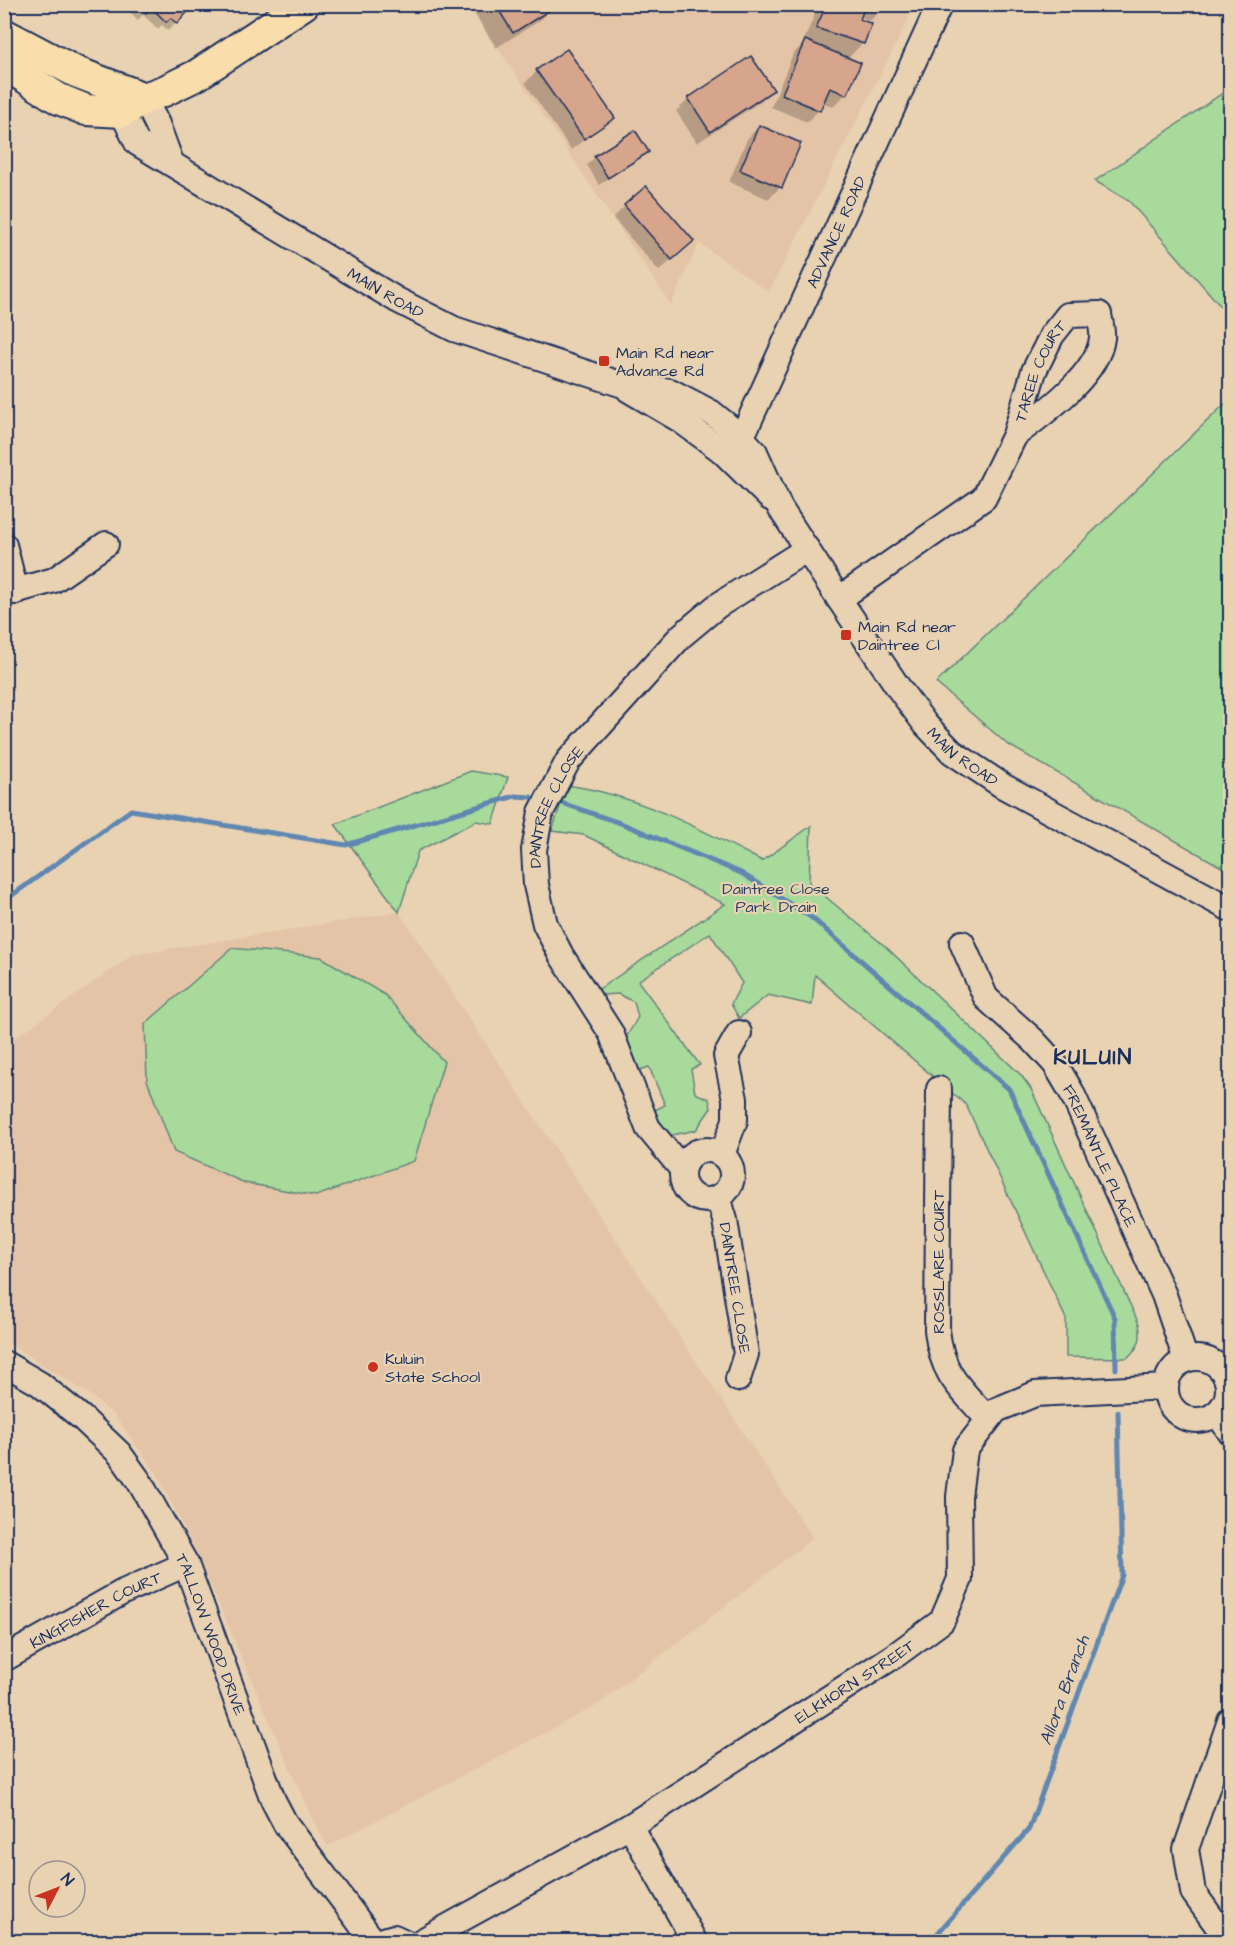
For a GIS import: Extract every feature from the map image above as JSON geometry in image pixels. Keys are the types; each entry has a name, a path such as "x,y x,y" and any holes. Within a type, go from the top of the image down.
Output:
{"main road":[{"path":"4,64 59,99 86,110 164,91 197,75 304,4"},
{"path":"4,34 128,99"}],"street":[{"name":"ADVANCE ROAD","path":"730,442 746,428 940,4"},
{"name":"MAIN ROAD","path":"128,99 157,124 171,162 397,300 454,329 620,384 670,391 705,409 730,442 755,452 780,508 839,599 900,690 926,725 952,752 1003,786 1230,909"},
{"name":"TAREE COURT","path":"839,599 984,498 1015,435 1034,371 1052,334 1068,315 1099,314 1102,339 1089,369 1063,398 1015,435"},
{"path":"4,545 10,593 54,580 106,544"},
{"name":"DAINTREE CLOSE","path":"682,1169 648,1128 611,1032 561,955 545,924 536,885 534,850 541,812 568,761 681,636 717,606 807,549"},
{"name":"FREMANTLE PLACE","path":"962,943 986,998 1033,1040 1055,1064 1071,1091 1164,1294 1186,1360"},
{"path":"722,1155 735,1120 735,1099 726,1056 739,1033"},
{"name":"ROSSLARE COURT","path":"939,1089 939,1349 946,1370 954,1384 987,1418"},
{"path":"706,1149 722,1155 728,1161 732,1177 725,1192 718,1197 702,1199 688,1191 684,1185 682,1169 691,1155 706,1149"},
{"name":"DAINTREE CLOSE","path":"718,1197 724,1220 746,1354 738,1379"},
{"path":"1207,1359 1227,1371 1227,1395 1223,1423 1194,1420 1179,1414 1169,1402 1166,1387 1174,1368 1186,1360 1207,1359"},
{"name":"TALLOW WOOD DRIVE","path":"4,1363 40,1384 82,1418 118,1453 138,1481 186,1564 273,1800 285,1822 376,1941"},
{"name":"ELKHORN STREET","path":"420,1941 630,1826 897,1654 942,1621 960,1579 959,1496 965,1450 987,1418 996,1410 1035,1394 1166,1387"},
{"name":"KINGFISHER COURT","path":"4,1659 123,1592 186,1564"},
{"path":"1229,1941 1193,1892 1186,1849 1230,1722"},
{"path":"630,1826 695,1941"},
{"path":"376,1941 387,1937 405,1941"}],"shaded area":[{"path":"469,5 916,5 769,292 699,243 671,305"},
{"name":"Kuluin State School","path":"399,912 813,1538 596,1706 328,1846 312,1819 197,1554 156,1472 114,1415 89,1394 5,1341 4,1046 132,955"}],"green space":[{"path":"1230,88 1230,317 1129,201 1095,181"},
{"path":"1230,399 1230,872 1007,744 936,683"},
{"path":"471,771 508,777 493,824 476,821 418,851 399,912 335,824"},
{"name":"Daintree Close Park Drain","path":"567,785 643,805 692,826 762,861 811,826 809,883 886,947 1021,1075 1031,1089 1139,1324 1140,1339 1137,1347 1127,1358 1066,1357 1066,1319 966,1105 815,975 812,1005 768,995 739,1018 731,1004 742,983 710,933 638,981 700,1065 691,1069 695,1093 709,1099 711,1108 696,1130 668,1136 649,1113 665,1105 649,1067 634,1072 623,1043 638,1017 634,1002 618,994 602,995 599,989 725,904 584,835 552,831"},
{"path":"232,948 321,957 385,995 444,1062 414,1161 316,1196 245,1183 174,1152 147,1080 145,1024"}],"building":[{"path":"138,4 189,4 192,7 177,24 171,18 166,22 152,8 146,13"},
{"path":"495,4 557,4 558,5 513,33"},
{"path":"827,4 866,4 860,19 872,24 864,44 816,28"},
{"path":"805,40 861,63 847,95 830,88 820,111 782,94"},
{"path":"567,49 615,118 584,139 536,70"},
{"path":"751,56 774,90 710,132 688,98"},
{"path":"759,125 801,143 782,188 740,170"},
{"path":"635,130 649,152 608,178 594,156"},
{"path":"646,186 694,241 672,260 624,205"}],"waterway":[{"name":"Daintree Close Park Drain","path":"4,901 131,810 346,845 515,796 531,797"},
{"name":"Daintree Close Park Drain","path":"559,802 623,824 741,873 812,918 1009,1089 1115,1318 1116,1369"},
{"name":"Allora Branch","path":"930,1942 1029,1829 1122,1575 1118,1412"}],"place":[{"name":"Main Rd near Advance Rd","path":"604,361"},
{"name":"Main Rd near Daintree Cl","path":"846,635"},
{"name":"Kuluin State School","path":"373,1367"}],"district":[{"name":"KULUIN","path":"1093,1056"}]}
